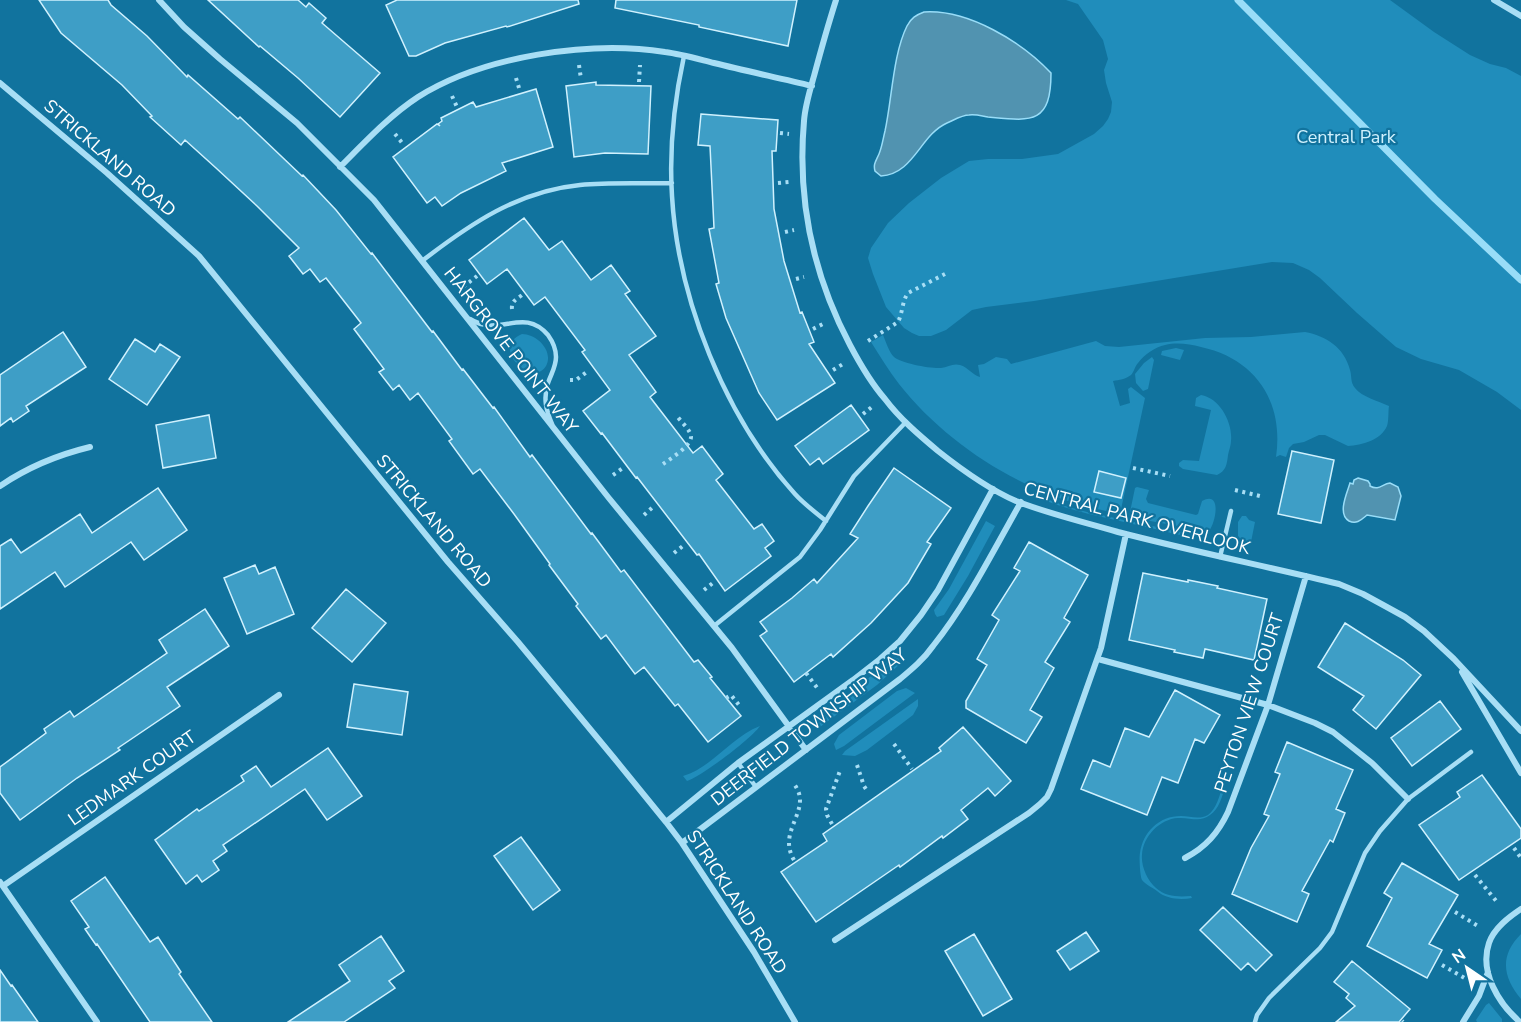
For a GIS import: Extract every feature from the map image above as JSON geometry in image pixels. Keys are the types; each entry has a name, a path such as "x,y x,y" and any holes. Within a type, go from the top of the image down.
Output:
{"street":[{"name":"HARGROVE POINT WAY","path":"159,0 207,48 297,123 374,200 732,648 806,750"},
{"name":"CENTRAL PARK OVERLOOK","path":"836,0 804,118 806,209 814,255 830,302 855,353 877,389 898,415 961,469 993,489 1021,502 1126,534 1339,584 1363,594 1405,617 1424,631 1454,659 1521,731"},
{"path":"1494,0 1521,15"},
{"path":"340,166 401,108 436,86 463,74 523,58 612,47 666,52 812,86"},
{"name":"STRICKLAND ROAD","path":"0,82 107,173 199,256 448,562 518,642 666,822 754,952 795,1022"},
{"path":"0,486 42,461 90,447"},
{"name":"DEERFIELD TOWNSHIP WAY","path":"666,822 738,763 873,664 900,641 938,590 993,489"},
{"name":"DEERFIELD TOWNSHIP WAY","path":"682,843 900,679 933,647 967,597 1021,502"},
{"path":"835,940 1040,804 1047,797 1098,659 1126,534"},
{"name":"PEYTON VIEW COURT","path":"1185,858 1196,853 1205,845 1221,827 1228,812 1268,705 1306,576"},
{"path":"1098,659 1268,705 1315,723 1333,732 1372,763 1408,799"},
{"name":"CENTRAL PARK OVERLOOK","path":"1454,659 1521,773"},
{"name":"LEDMARK COURT","path":"1,884 279,695"},
{"path":"1,884 97,1022"},
{"path":"1520,1022 1512,1016 1497,995 1488,971 1487,954 1489,942 1501,925 1521,909"},
{"path":"1463,1022 1479,996 1488,971"}],"lane":[{"path":"684,56 673,123 672,196 687,285 696,318 732,405 768,461 795,494 826,521"},
{"path":"422,261 474,222 509,204 540,192 581,185 672,183"},
{"path":"465,315 477,324 486,326 531,322 551,340 555,347 555,363 545,393 545,402 555,429"},
{"path":"714,626 800,557 854,476 906,422"},
{"path":"1220,557 1231,511"},
{"path":"1255,1022 1269,998 1326,940 1370,845 1392,817 1408,799 1471,752"},
{"path":"738,763 756,787"}],"path":[{"path":"579,65 581,79"},
{"path":"639,81 640,65"},
{"path":"516,78 519,88"},
{"path":"452,96 457,107"},
{"path":"780,133 789,134"},
{"path":"395,134 403,144"},
{"path":"778,183 789,182"},
{"path":"784,232 794,230"},
{"path":"868,341 898,322 908,293 945,274"},
{"path":"463,287 477,276"},
{"path":"796,279 804,277"},
{"path":"512,309 512,303 522,295"},
{"path":"813,329 823,324"},
{"path":"833,370 843,364"},
{"path":"570,380 576,380 588,371"},
{"path":"863,414 873,406"},
{"path":"663,464 688,444 691,438 690,433 677,416"},
{"path":"613,476 623,468"},
{"path":"1133,468 1170,476"},
{"path":"1235,490 1264,497"},
{"path":"644,515 653,507"},
{"path":"674,553 684,545"},
{"path":"704,590 714,582"},
{"path":"806,673 818,689"},
{"path":"726,698 731,695 739,705"},
{"path":"894,744 912,769"},
{"path":"857,765 868,792"},
{"path":"832,825 826,809 841,768"},
{"path":"794,784 801,798 789,837 790,853 794,860"},
{"path":"1514,848 1521,858"},
{"path":"1475,875 1497,902"},
{"path":"1455,912 1478,926"},
{"path":"1442,965 1468,980"}],"green space":[{"name":"Central Park","path":"1066,0 1390,0 1470,55 1521,76 1521,410 1497,392 1459,370 1421,359 1396,347 1320,278 1293,263 1272,262 986,307 972,310 946,330 931,336 919,336 904,328 886,307 868,258 871,248 888,223 941,178 969,161 1022,159 1058,154 1094,134 1108,119 1112,102 1104,70 1108,59 1103,40 1078,4"},
{"path":"1305,332 1320,336 1339,349 1347,362 1355,388 1366,396 1389,406 1387,426 1380,435 1365,443 1348,446 1325,435 1319,435 1293,444 1286,457 1280,455 1276,457 1275,418 1270,401 1262,386 1251,373 1220,353 1201,347 1188,344 1161,346 1143,357 1131,375 1113,381 1120,406 1130,403 1128,389 1131,387 1145,398 1120,514 1076,504 1039,490 994,467 973,453 933,421 915,403 895,379 871,342 883,335 897,359 931,368 960,365 980,377 978,365 996,357 1007,359 1011,364 1096,341 1105,346 1119,347 1205,338"},
{"path":"522,334 538,340 546,349 548,360 540,372 524,369 512,356 510,348 513,340"},
{"path":"1176,348 1184,350 1180,360 1161,355 1162,351"},
{"path":"1152,357 1154,360 1148,389 1143,391 1136,383 1135,374"},
{"path":"1201,395 1208,397 1219,406 1230,427 1231,443 1226,464 1217,475 1183,469 1179,466 1183,460 1199,461 1211,410 1195,406 1196,398"},
{"path":"1137,487 1149,490 1146,499 1148,503 1196,515 1202,501 1213,500 1216,508 1212,527 1209,531 1204,531 1129,517"},
{"path":"1034,494 1087,512 1201,535 1178,535 1094,515 1049,502"},
{"path":"1242,516 1255,522 1251,542 1238,536 1238,522"},
{"path":"986,521 995,526 944,615 937,617 934,610 949,589"},
{"path":"894,657 899,659 900,664 877,685 820,727 813,727 811,724 813,719"},
{"path":"906,688 915,693 836,750 834,744 839,735 897,691"},
{"path":"918,699 918,706 913,715 867,750 855,756 842,755 845,751"},
{"path":"760,726 737,748 694,778 687,781 683,776 704,766 740,737"},
{"path":"1223,786 1225,787 1220,802 1210,815 1202,819 1171,819 1159,825 1149,835 1142,855 1142,864 1147,877 1160,891 1168,895 1191,896 1192,898 1173,898 1161,894 1141,878 1140,855 1148,832 1159,822 1173,817 1208,815 1216,805"},
{"path":"1521,934 1521,999 1510,983 1506,966 1509,950"},
{"path":"1489,1003 1502,1022 1477,1022 1476,1020"}],"shaded area":[{"path":"924,12 941,12 958,16 1010,39 1051,73 1047,102 1042,111 1027,119 974,115 958,118 930,136 901,169 881,176 875,171 875,164 885,131 902,37 914,17"},
{"path":"1358,478 1368,481 1373,487 1378,488 1390,483 1398,487 1401,496 1395,520 1367,515 1354,522 1345,518 1343,509 1347,492 1350,483 1353,484"}],"building":[{"path":"39,0 108,0 187,77 188,75 238,119 240,117 303,175 372,253 462,370 494,407 530,457 532,455 621,572 624,570 694,662 698,660 741,716 708,742 678,704 675,706 644,667 635,674 606,635 601,639 576,606 578,604 550,564 480,469 473,474 449,441 452,439 418,393 410,400 399,385 393,390 379,372 384,369 354,329 361,323 326,278 320,282 310,269 303,274 289,256 299,248 216,168 185,140 181,145 150,117 152,116 122,85 61,33"},
{"path":"208,0 298,0 306,7 309,3 326,18 322,23 380,73 340,117"},
{"path":"397,0 578,0 579,4 507,27 445,43 416,56 409,56 386,5"},
{"path":"616,0 797,0 788,46 615,8"},
{"path":"596,82 596,85 651,86 648,154 605,153 574,157 566,86"},
{"path":"536,89 553,147 502,163 506,171 461,193 442,206 435,197 427,203 393,157 437,124 440,126 438,124 442,121 441,118 473,102 476,107"},
{"path":"701,114 778,120 776,151 772,151 774,209 784,261 800,313 802,312 814,342 809,344 835,383 777,420 759,393 726,318 716,284 719,283 709,229 714,228 710,146 698,145"},
{"path":"524,218 549,250 562,241 591,280 611,265 630,291 625,294 656,336 629,355 656,392 650,397 693,453 702,446 723,474 716,480 754,529 762,524 774,541 765,548 771,556 725,591 699,554 697,555 583,411 610,390 582,352 585,350 545,297 534,305 507,269 487,284 469,260"},
{"path":"63,332 86,367 26,406 29,411 13,422 11,418 0,426 0,375"},
{"path":"135,339 155,352 160,344 180,357 147,405 109,379"},
{"path":"851,405 869,430 823,464 819,458 810,465 795,446"},
{"path":"209,415 216,458 163,468 156,425"},
{"path":"1292,451 1334,460 1321,523 1278,514"},
{"path":"894,468 951,508 927,542 931,544 908,583 871,623 833,657 831,654 794,682 760,636 767,631 760,622 814,579 817,583 858,538 850,534"},
{"path":"1099,471 1126,478 1121,498 1094,492"},
{"path":"158,488 187,530 144,560 131,542 65,587 55,572 0,609 0,546 11,539 21,553 80,514 92,533"},
{"path":"1029,542 1088,575 1064,618 1070,622 1045,662 1054,668 1030,710 1042,717 1026,743 966,708 966,701 987,665 977,659 999,620 992,615 1020,571 1014,568"},
{"path":"255,565 259,574 275,567 294,614 247,634 224,578"},
{"path":"1143,573 1218,586 1217,588 1267,599 1254,660 1205,649 1203,658 1129,640"},
{"path":"346,589 386,623 352,662 312,628"},
{"path":"205,609 229,646 167,687 180,706 20,820 0,793 0,767 46,733 44,729 70,711 74,717 167,653 159,640"},
{"path":"1345,623 1403,660 1421,675 1376,729 1353,710 1364,696 1318,667"},
{"path":"354,684 408,692 402,735 347,727"},
{"path":"1175,690 1220,715 1204,743 1195,739 1178,783 1162,777 1147,815 1081,789 1093,760 1110,767 1125,728 1149,737"},
{"path":"1440,701 1461,729 1412,766 1391,738"},
{"path":"963,727 1011,781 995,796 988,788 961,810 968,819 816,922 781,872 827,841 823,834 941,751 939,748"},
{"path":"1287,742 1353,770 1336,809 1345,813 1333,842 1330,840 1302,891 1309,894 1297,922 1232,894 1251,848 1269,816 1264,814 1280,774 1275,772"},
{"path":"328,748 362,796 327,820 305,789 223,845 227,851 213,861 219,870 202,882 197,875 186,884 155,840 197,809 199,811 244,781 241,776 256,766 271,787"},
{"path":"1482,775 1521,829 1521,838 1459,880 1419,825 1460,797 1457,792"},
{"path":"521,837 560,890 533,910 494,856"},
{"path":"1402,863 1458,895 1429,944 1442,950 1427,978 1367,946 1392,898 1384,893"},
{"path":"105,877 150,942 158,937 181,972 179,974 212,1022 150,1022 85,929 89,927 71,901"},
{"path":"1223,907 1272,955 1256,971 1248,963 1241,970 1200,930"},
{"path":"1086,932 1099,951 1070,970 1057,951"},
{"path":"974,934 1012,999 983,1016 945,951"},
{"path":"381,936 404,971 389,981 395,988 344,1022 288,1022 350,981 339,965"},
{"path":"1352,961 1410,1009 1399,1022 1336,1022 1355,1006 1346,998 1349,994 1334,982"},
{"path":"0,970 12,985 38,1022 0,1022"}],"waterway":[{"path":"1238,0 1435,199 1521,280"}]}
